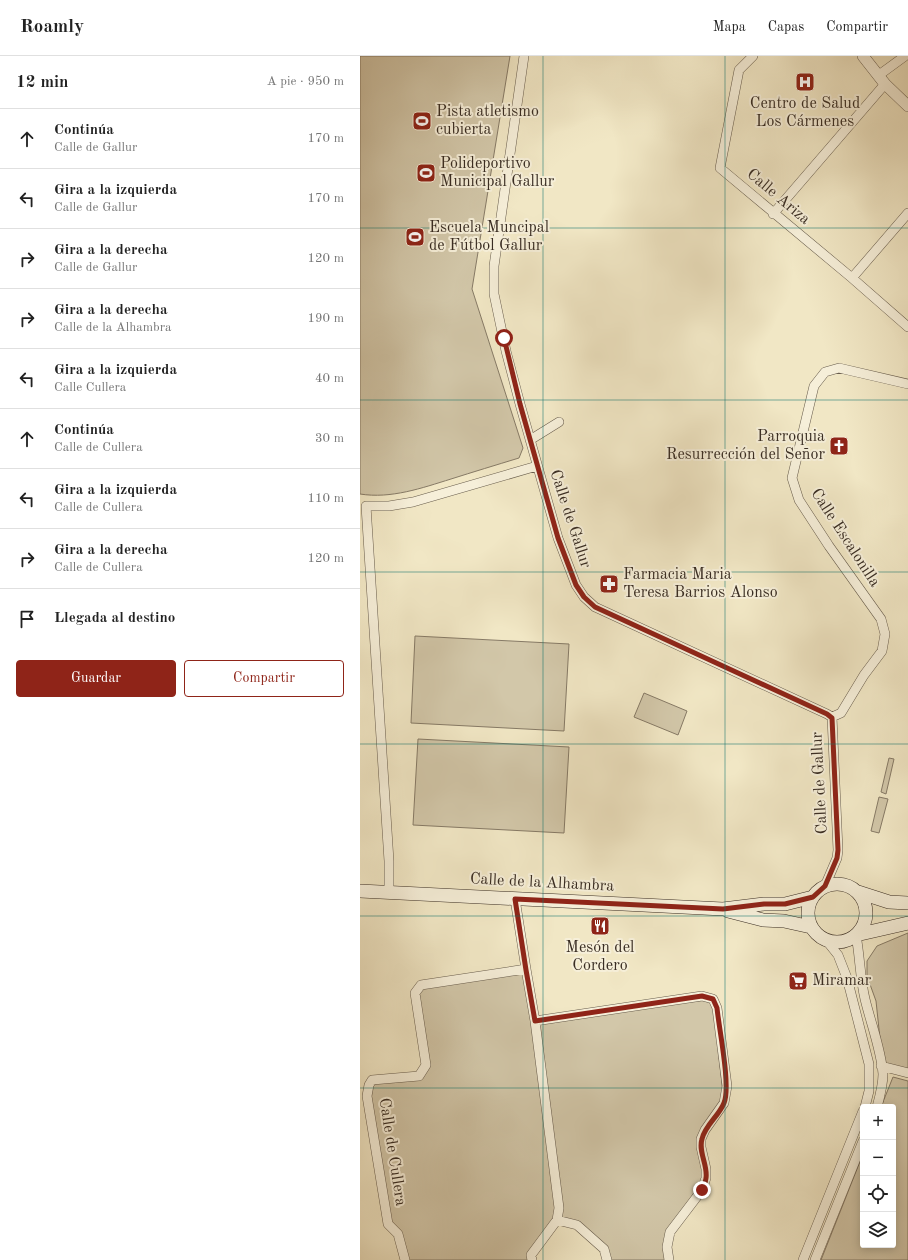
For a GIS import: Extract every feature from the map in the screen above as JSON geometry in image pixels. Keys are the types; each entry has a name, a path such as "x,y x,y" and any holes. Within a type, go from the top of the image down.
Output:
{"main road":[{"path":"858,892 865,902 867,914 864,926 856,935 847,941 837,942 826,940 818,935 811,927 808,912 813,897 825,886 845,884 858,892 889,902 908,903"},
{"name":"Calle de la Alhambra","path":"360,891 723,909 764,904 785,904 813,897"},
{"name":"Calle de la Alhambra","path":"723,909 763,920 784,921 811,927"},
{"path":"856,935 908,924"}],"street":[{"name":"Calle de Gallur","path":"524,56 494,266 494,294 510,366 558,538 576,585 584,597 595,607 827,714 832,718 838,850 837,858 825,886"},
{"name":"Calle Ariza","path":"753,56 739,70 720,168 852,278 908,327"},
{"path":"863,56 882,79 908,106"},
{"path":"774,214 882,79 905,56"},
{"path":"852,278 908,213"},
{"name":"Calle Escalonilla","path":"832,718 841,713 864,675 882,651 885,634 881,619 829,546 799,500 792,478 814,386 825,372 839,368 908,384"},
{"path":"530,440 559,422"},
{"path":"389,892 389,861 363,505 389,506 412,502 537,466"},
{"path":"515,899 535,1021 559,1208 557,1220 531,1255 532,1260"},
{"path":"856,935 859,952 860,976 883,1074 882,1091 878,1104"},
{"path":"826,940 838,955 847,978 869,1064 869,1090 865,1104"},
{"name":"Calle de Cullera","path":"405,1260 398,1234 388,1224 367,1096 369,1085 372,1080 419,1076 426,1065 415,993 421,984 526,970"},
{"path":"535,1021 702,996 713,999 717,1008 727,1086 724,1103 705,1130 701,1139 706,1178 702,1190 670,1232 667,1247 669,1260"},
{"path":"881,1066 908,1073"},
{"path":"803,1260 860,1118"},
{"path":"816,1260 860,1149"},
{"path":"557,1220 577,1225 604,1249 606,1260"}],"shaded area":[{"name":"Polideportivo Municipal Gallur","path":"360,56 510,56 472,289 523,448 519,458 418,489 383,495 360,494"},
{"path":"415,636 569,644 564,731 411,723"},
{"path":"644,693 687,711 678,735 634,717"},
{"path":"418,739 569,747 564,833 413,825"},
{"path":"889,758 894,759 886,794 881,792"},
{"path":"879,797 888,799 879,833 871,831"},
{"path":"908,933 908,1073 883,1067 876,1001 867,976 867,961 877,946"},
{"path":"526,969 535,1021 713,999 724,1103 701,1139 706,1178 670,1232 669,1260 607,1260 604,1249 577,1225 557,1220 532,1260 405,1260 398,1234 388,1224 369,1085 418,1076 426,1065 415,993 421,985"},
{"path":"893,1077 908,1081 908,1260 821,1260 860,1162 860,1248 896,1248 896,1104 882,1104"}],"place":[{"name":"Centro de Salud Los Cármenes","path":"805,82"},
{"name":"Pista atletismo cubierta","path":"422,121"},
{"name":"Polideportivo Municipal Gallur","path":"426,173"},
{"name":"Escuela Muncipal de Fútbol Gallur","path":"415,237"},
{"name":"Parroquia Resurrección del Señor","path":"839,446"},
{"name":"Farmacia Maria Teresa Barrios Alonso","path":"609,584"},
{"name":"Mesón del Cordero","path":"600,926"},
{"name":"Miramar","path":"798,981"}],"route":[{"path":"504,338 520,404 558,538 576,585 584,597 595,607 827,714 832,718 838,850 837,858 825,886 813,897 785,904 764,904 723,909 515,899 535,1021 702,996 713,999 717,1008 727,1086 724,1103 705,1130 701,1139 701,1147 706,1169 706,1178 702,1190"}]}
